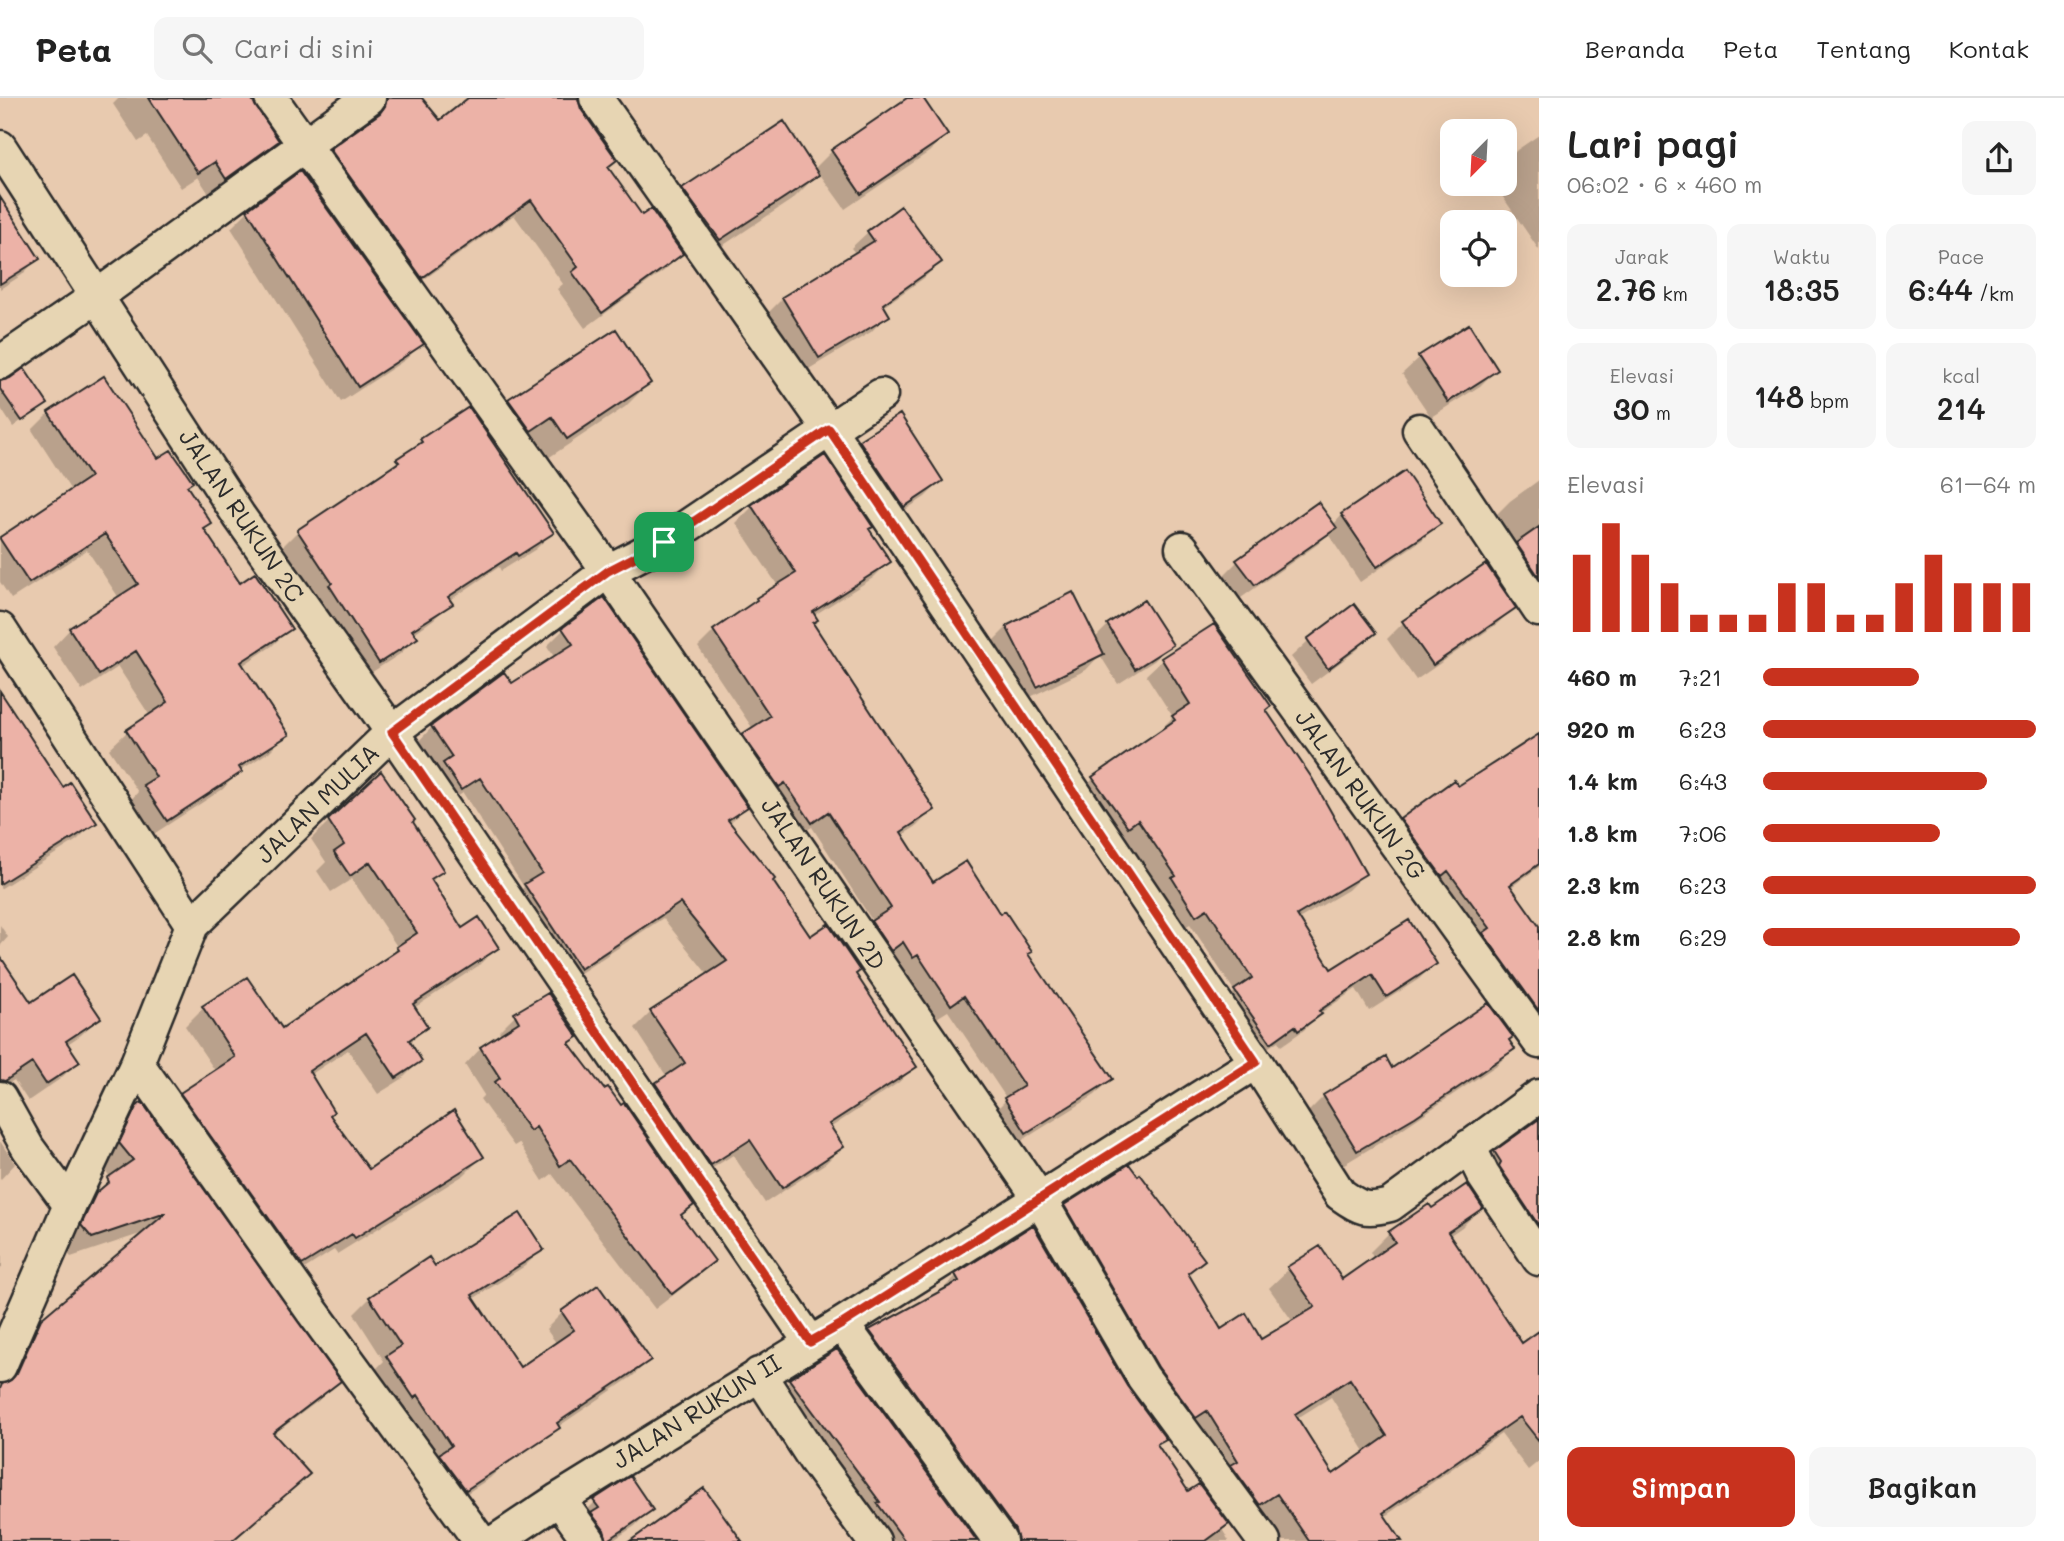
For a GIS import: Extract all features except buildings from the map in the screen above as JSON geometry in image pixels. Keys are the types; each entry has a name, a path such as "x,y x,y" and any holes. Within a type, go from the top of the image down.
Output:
{"street":[{"name":"JALAN RUKUN 2D","path":"271,98 608,571 1039,1198 1143,1377 1264,1541"},
{"path":"0,363 96,297 369,98"},
{"path":"596,98 829,429 1256,1062 1340,1194 1358,1207 1371,1209 1390,1205 1539,1096"},
{"name":"JALAN RUKUN 2C","path":"0,147 239,516 392,732 810,1342"},
{"name":"JALAN MULIA","path":"0,1366 15,1300 70,1205 137,1063 192,925 392,732 608,571 664,542 881,395"},
{"path":"1419,430 1539,610"},
{"name":"JALAN RUKUN 2G","path":"1182,548 1539,1042"},
{"path":"0,629 192,925"},
{"name":"JALAN RUKUN II","path":"496,1541 1256,1062"},
{"path":"137,1063 312,1311 480,1541"},
{"path":"0,1100 28,1148 70,1205"},
{"path":"1469,1146 1483,1175 1539,1259"},
{"path":"842,1324 1000,1541"},
{"path":"759,1374 814,1459 874,1541"},
{"path":"559,1499 589,1541"}],"route":[{"path":"829,429 1256,1062 810,1342 392,732 608,571 664,542 829,429"}]}
